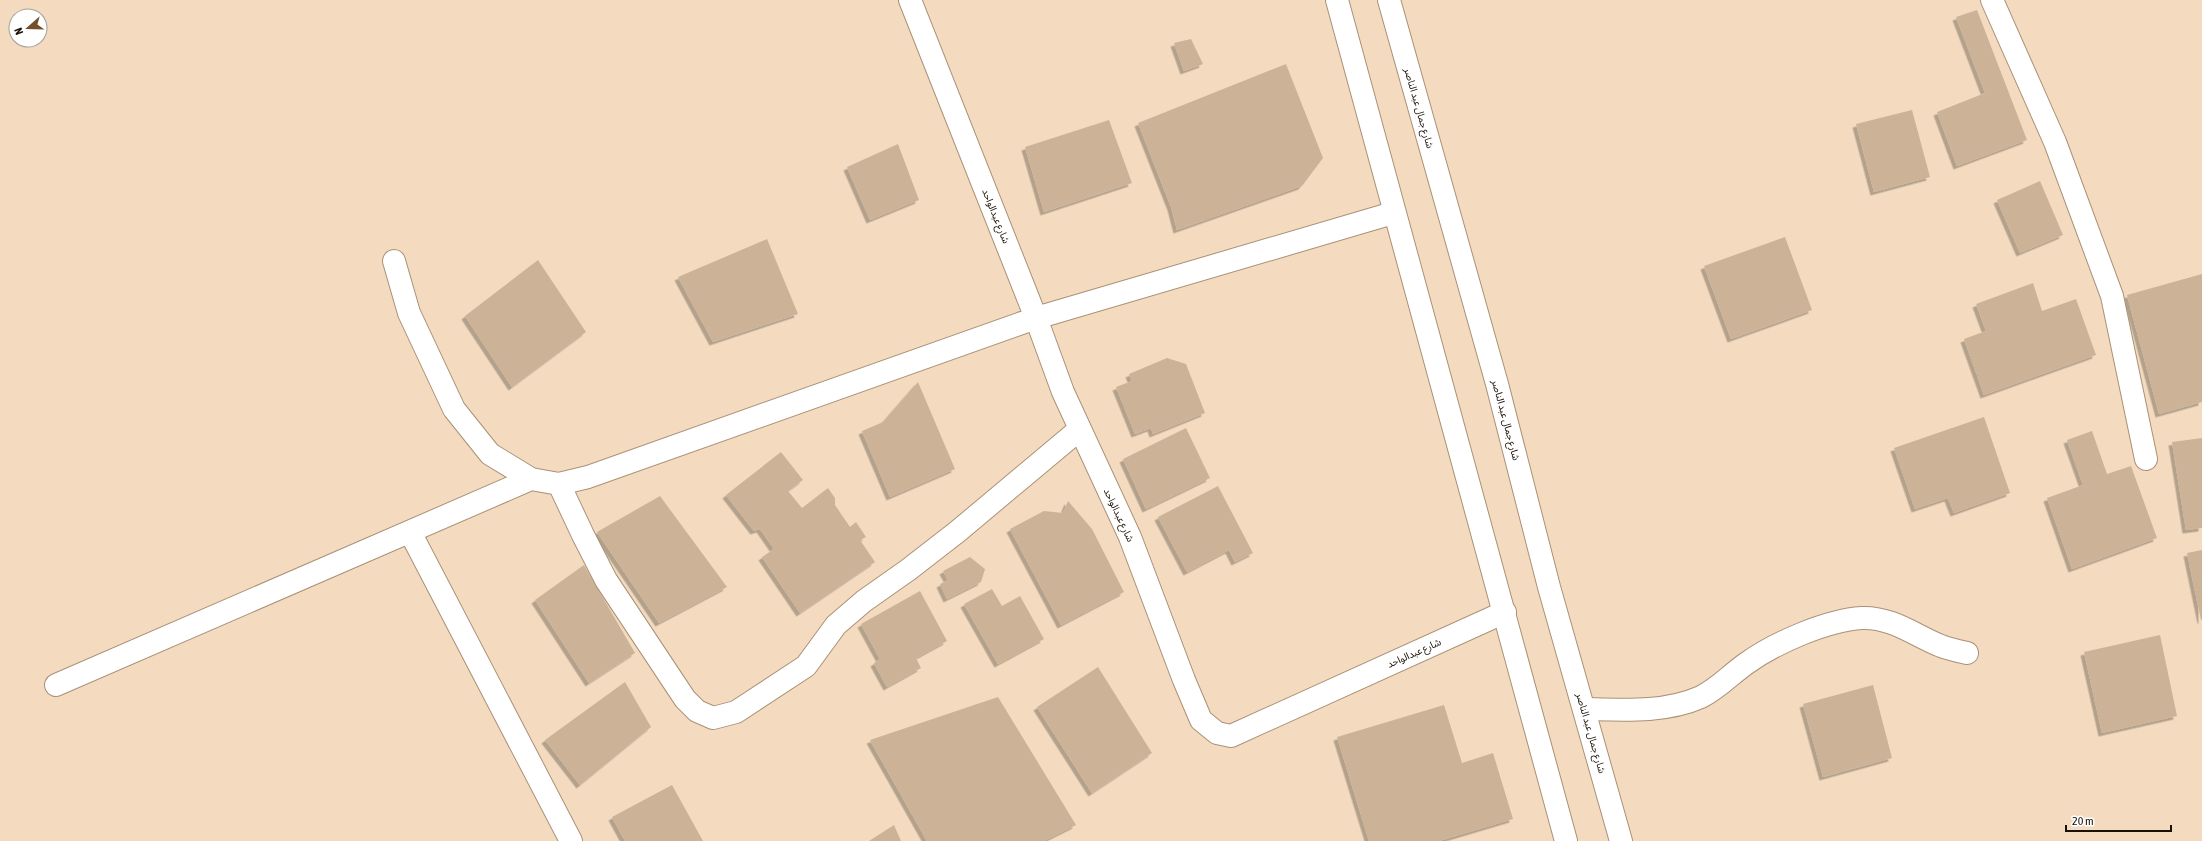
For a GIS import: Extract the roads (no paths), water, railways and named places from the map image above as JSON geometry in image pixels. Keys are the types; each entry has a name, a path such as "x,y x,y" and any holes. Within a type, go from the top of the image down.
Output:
{"street":[{"name":"شارع عبدالواحد","path":"910,0 1036,318 1063,392 1130,537 1184,680 1201,720 1217,733 1231,736 1505,612"},
{"path":"1337,0 1394,213 1505,612 1566,841"},
{"name":"شارع جمال عبد الناصر","path":"1389,0 1497,384 1549,587 1585,709 1621,841"},
{"path":"1992,0 2055,142 2112,296 2146,459"},
{"path":"394,261 409,313 454,409 490,454 531,479 559,484 588,477 1036,318 1394,213"},
{"path":"559,484 583,536 606,580 685,699 697,711 713,718 736,712 806,666 836,625 864,601 908,570 957,532 1080,429"},
{"path":"56,685 531,479"},
{"path":"410,532 571,841"},
{"path":"1585,709 1661,708 1701,696 1723,683 1746,663 1773,647 1800,635 1845,620 1862,618 1883,620 1902,626 1941,646 1967,653"}]}
